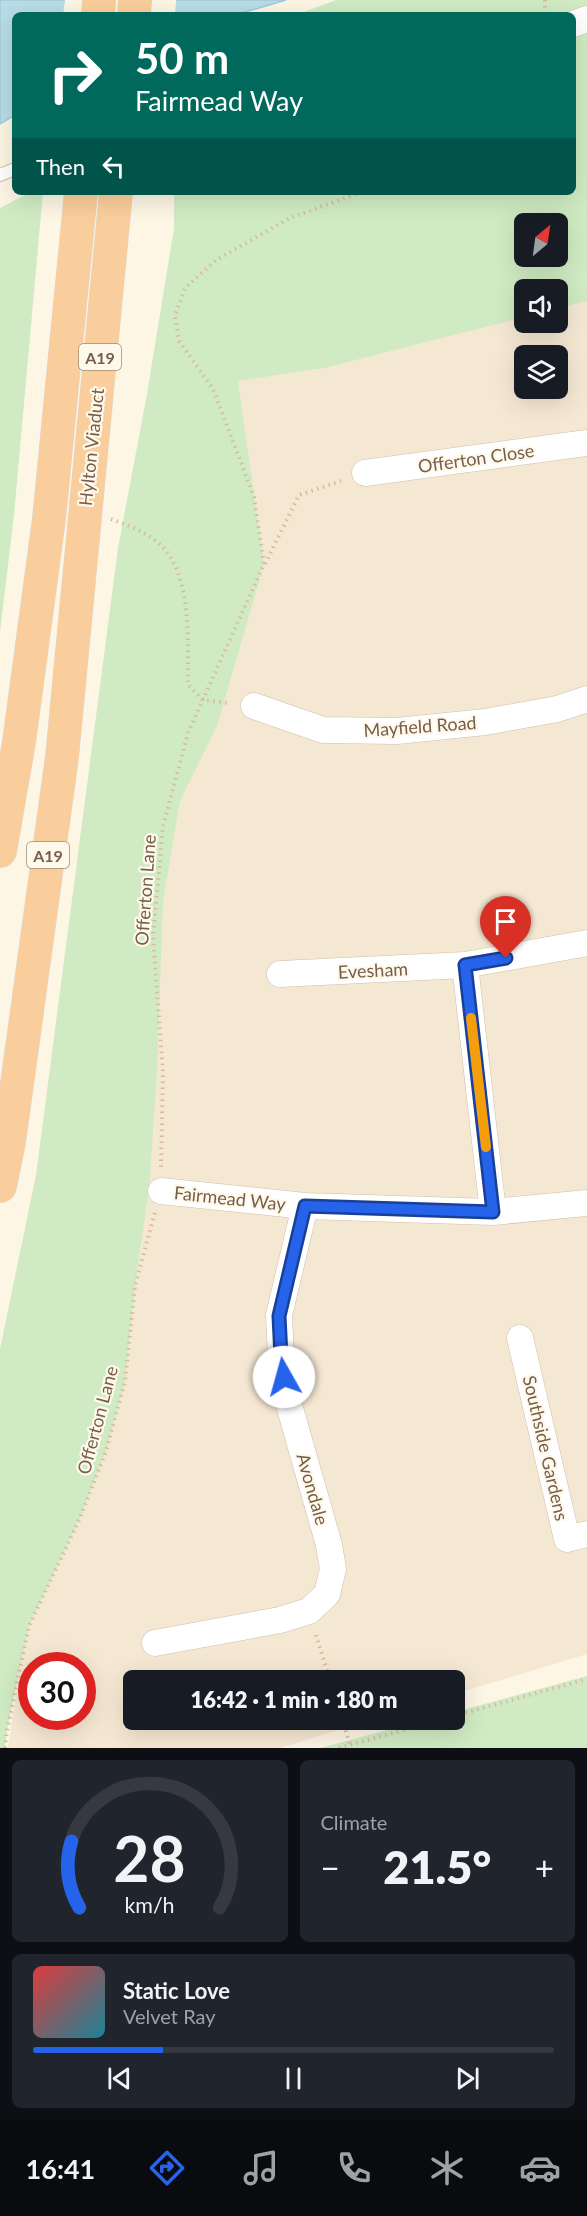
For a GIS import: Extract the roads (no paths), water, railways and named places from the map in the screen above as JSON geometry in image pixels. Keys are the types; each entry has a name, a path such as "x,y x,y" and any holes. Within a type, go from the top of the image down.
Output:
{"highway":[{"name":"Hylton Viaduct","path":"0,851 19,742 49,519 81,195"},
{"name":"Hylton Viaduct","path":"0,1186 9,1142 97,520 116,195"}],"street":[{"name":"Offerton Close","path":"365,474 587,442"},
{"name":"Mayfield Road","path":"254,706 324,730 397,732 485,722 557,709 587,699"},
{"name":"Evesham","path":"280,974 465,965 587,943"},
{"path":"465,965 493,1212"},
{"name":"Fairmead Way","path":"161,1191 305,1206 493,1212 587,1203"},
{"name":"Avondale","path":"155,1643 280,1620 309,1611 327,1594 333,1569 329,1545 287,1398 281,1357 279,1316 305,1206"},
{"name":"Southside Gardens","path":"520,1338 567,1539 587,1534"}],"water":[{"path":"0,0 286,0 245,12 12,12 12,117 0,124"}]}
